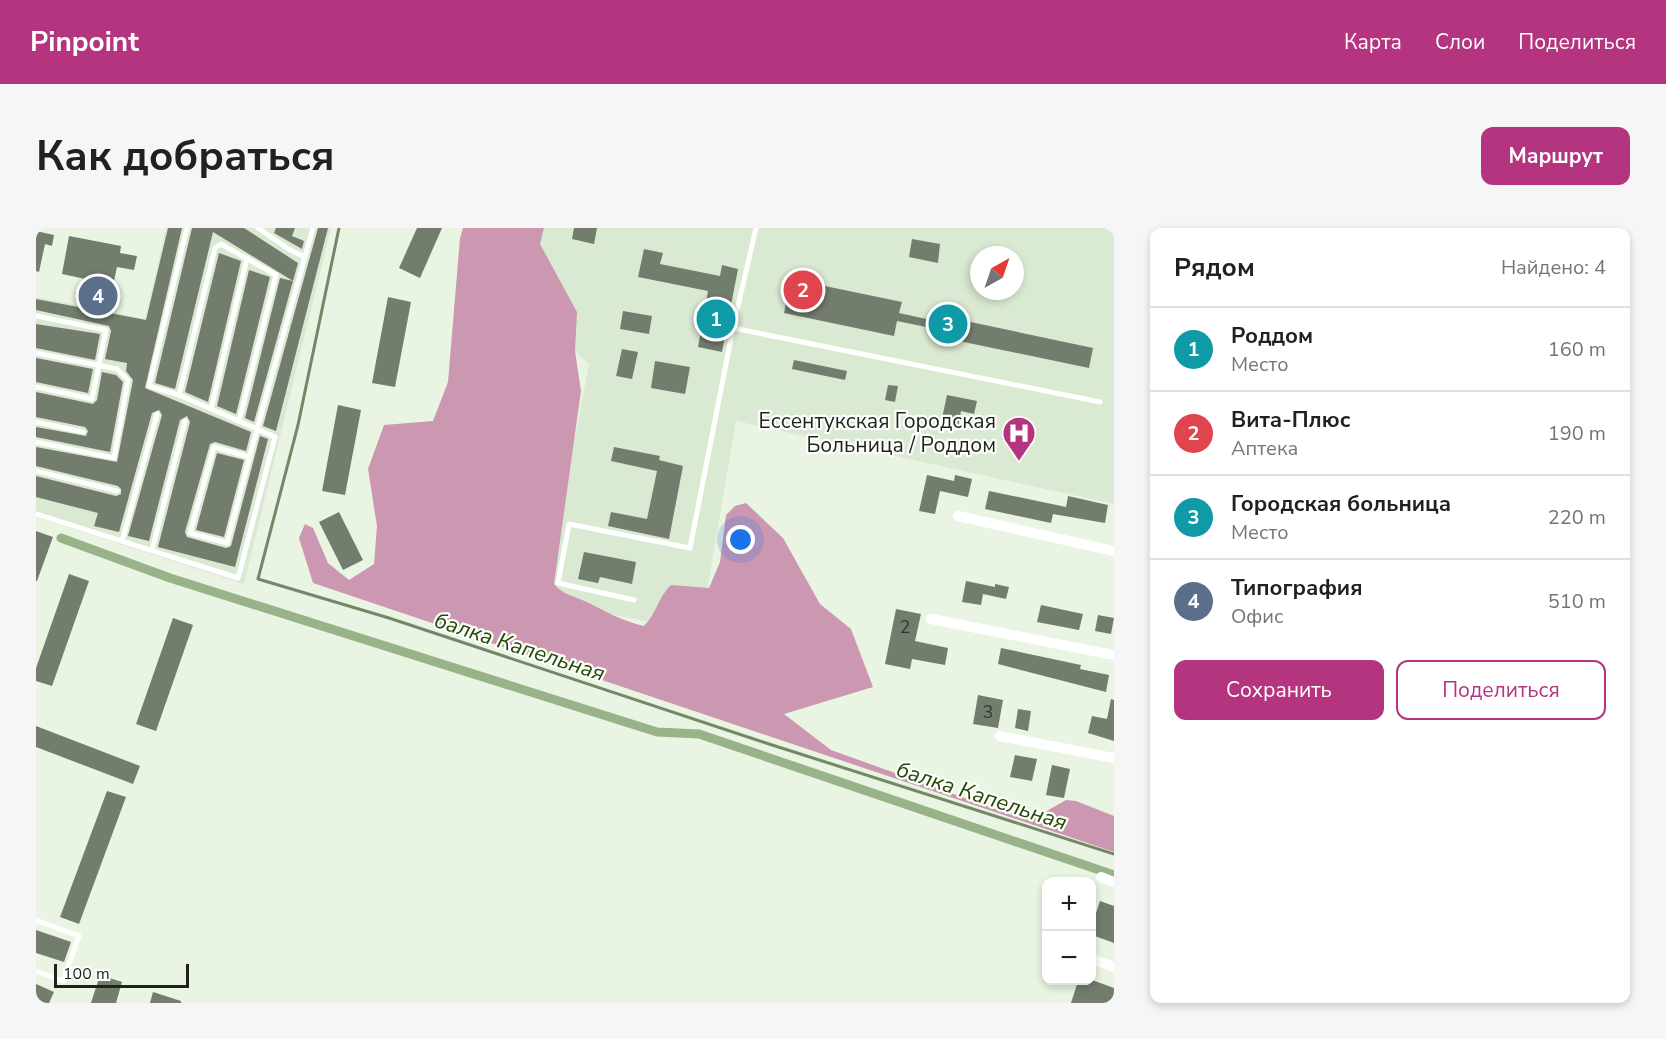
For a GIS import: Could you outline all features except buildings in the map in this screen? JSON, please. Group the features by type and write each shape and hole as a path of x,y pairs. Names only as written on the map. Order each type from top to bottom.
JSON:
{"street":[{"path":"958,516 1114,551"},
{"path":"931,619 1114,655"},
{"path":"1000,736 1114,758"},
{"path":"1101,877 1114,882"},
{"path":"1096,960 1114,967"}],"lane":[{"path":"36,513 238,578 275,437 179,395 149,386 187,228"},
{"path":"258,228 290,250 305,257"},
{"path":"250,457 214,447 189,533 227,543 313,228"},
{"path":"634,600 558,583 569,524 690,548 733,328 756,228"},
{"path":"179,395 215,248 221,244 276,275 238,421"},
{"path":"211,409 247,258"},
{"path":"36,316 106,330 92,399 36,387"},
{"path":"733,328 1100,402"},
{"path":"36,353 117,369 128,380 114,458 36,442"},
{"path":"122,542 157,414"},
{"path":"152,550 185,421"},
{"path":"36,422 83,432"},
{"path":"36,471 117,491"},
{"path":"36,920 80,936 63,981 36,971"}],"shaded area":[{"path":"166,228 331,228 244,584 36,517 36,297 145,319"},
{"path":"463,228 544,228 540,244 577,312 575,351 581,391 554,584 557,588 615,616 644,626 671,585 709,588 720,562 726,515 735,506 746,503 783,538 820,604 851,629 873,687 784,714 831,750 1012,815 1045,812 1066,800 1076,801 1114,816 1114,852 313,583 299,538 305,524 313,528 328,563 349,580 374,564 377,526 368,469 384,425 433,421 448,382 460,238"},
{"name":"Ессентукская Городская Больница / Роддом","path":"534,228 1101,228 1114,231 1114,504 736,421 700,632 544,601 589,364 518,299"}],"waterway":[{"name":"балка Капельная","path":"339,228 298,425 258,579 389,618 769,744 1114,854"},
{"path":"61,538 170,578 657,732 699,734 1114,875"}],"place":[{"name":"Вита-Плюс","path":"803,290"},
{"name":"Типография","path":"98,296"},
{"name":"Роддом","path":"716,319"},
{"name":"Городская больница","path":"948,324"},
{"name":"Ессентукская Городская Больница / Роддом","path":"1019,462"}]}
